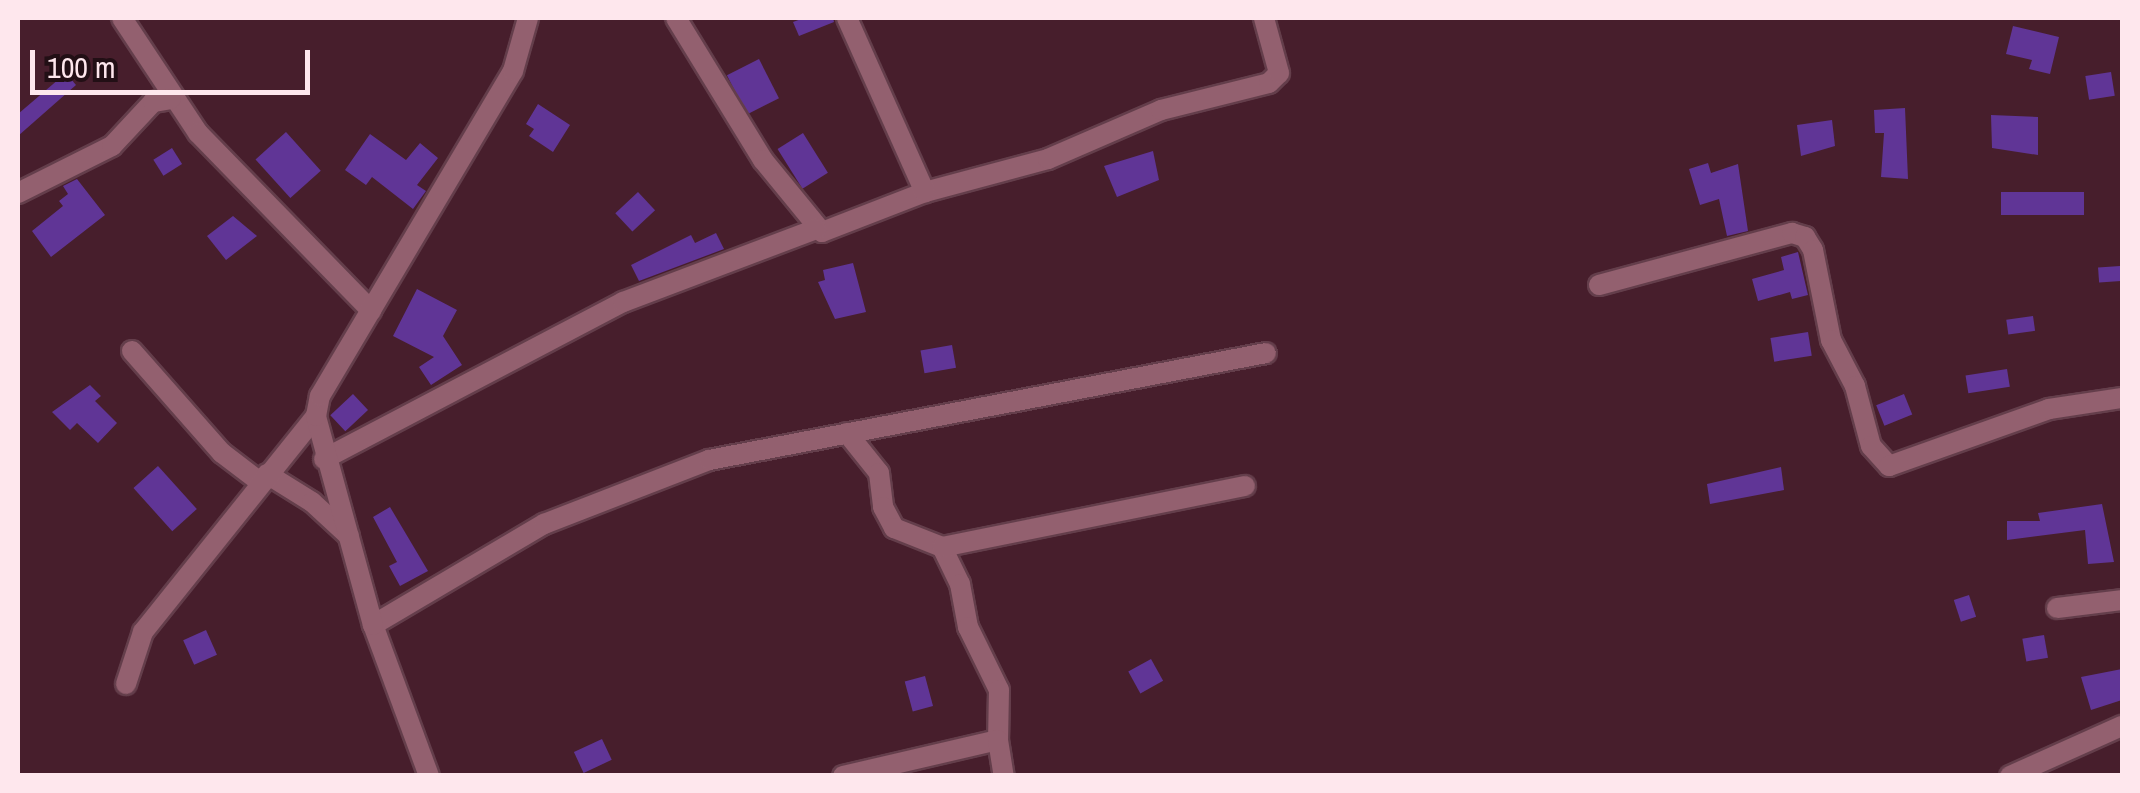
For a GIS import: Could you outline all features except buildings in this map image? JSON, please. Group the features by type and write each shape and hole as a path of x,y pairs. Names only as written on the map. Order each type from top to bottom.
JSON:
{"street":[{"path":"122,18 171,98 371,310"},
{"path":"676,18 763,160 816,230"},
{"path":"847,18 925,192"},
{"path":"324,459 623,302 925,192 1048,159 1161,110 1269,83 1279,73 1264,18"},
{"path":"428,776 373,625 324,459 316,416 320,396 512,71 521,22"},
{"path":"18,193 112,146 153,102 171,98"},
{"path":"1599,286 1792,233 1805,238 1831,340 1855,386 1871,446 1889,466 2048,409 2122,398"},
{"path":"132,351 222,453 312,502 350,538"},
{"path":"373,625 544,524 709,460 1266,353"},
{"path":"126,684 143,632 316,416"},
{"path":"847,434 879,473 883,508 894,528 942,548 1245,486"},
{"path":"942,548 960,584 968,626 999,690 998,740 1004,776"},
{"path":"2057,608 2122,600"},
{"path":"2010,776 2122,726"},
{"path":"844,776 998,740"}]}
